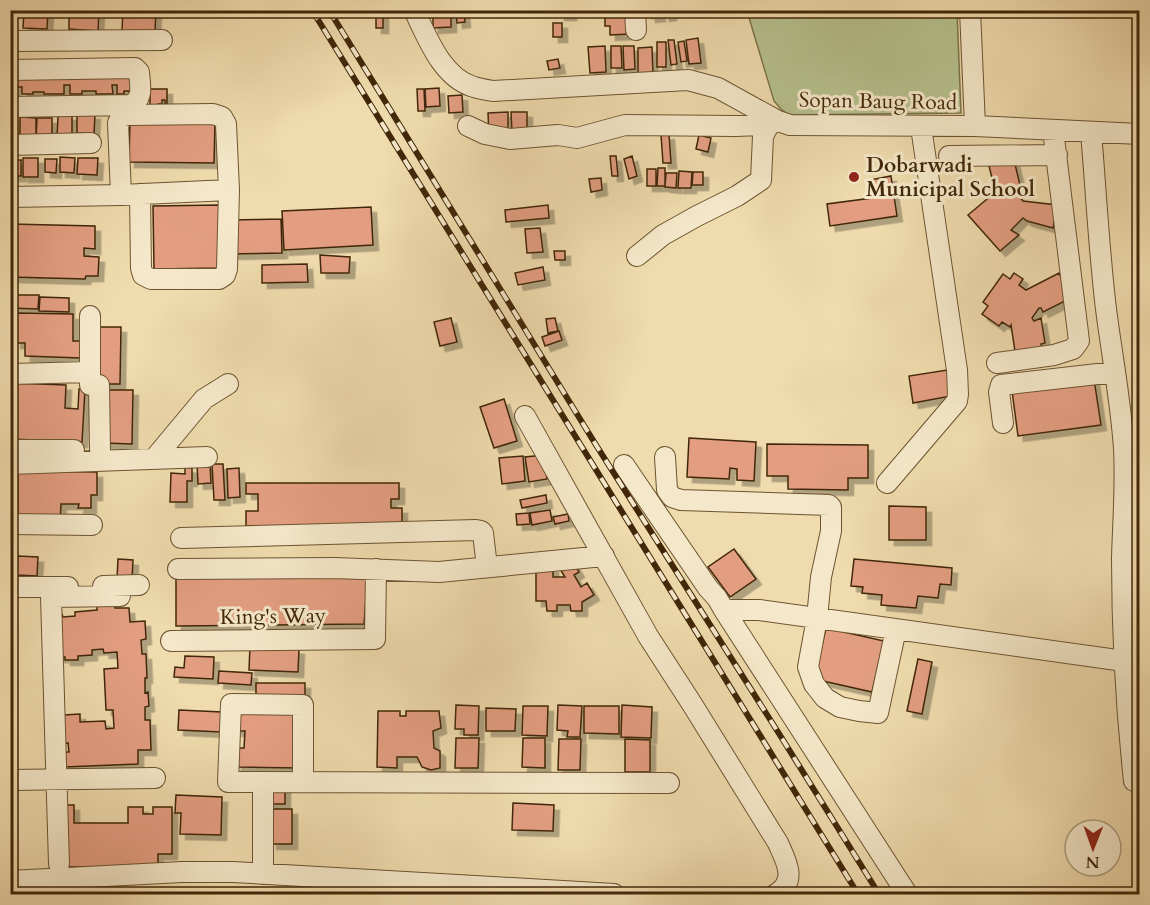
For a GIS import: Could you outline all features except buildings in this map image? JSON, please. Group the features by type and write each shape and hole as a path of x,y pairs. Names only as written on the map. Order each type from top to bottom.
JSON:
{"street":[{"name":"Sopan Baug Road","path":"414,10 437,56 452,74 472,87 493,91 688,80 718,88 774,122 790,125 975,126 1140,134"},
{"path":"635,10 636,30"},
{"path":"970,10 975,126"},
{"path":"10,41 162,40"},
{"path":"10,70 135,68 140,72 140,98 131,105 10,106"},
{"path":"213,114 222,117 226,124 229,190 225,275 219,279 151,279 143,275 118,123 121,117 213,114"},
{"path":"468,126 485,134 510,139 558,135 577,138 625,125 736,126 774,122"},
{"path":"636,256 663,235 737,196 761,180 763,136 774,122"},
{"path":"887,483 957,401 958,394 957,370 921,126"},
{"path":"997,363 1054,355 1073,349 1079,341 1053,130"},
{"path":"1092,132 1106,309 1115,372 1131,430 1132,450 1122,557 1132,662 1134,781"},
{"path":"10,145 92,143"},
{"path":"949,156 1057,155"},
{"path":"10,197 229,190"},
{"path":"90,315 90,385 99,385 100,450"},
{"path":"10,374 90,372"},
{"path":"1003,423 999,392 1001,385 1115,372"},
{"path":"154,459 204,399 228,384"},
{"path":"525,416 648,636 778,843 788,864 789,877 782,891 776,894"},
{"path":"10,450 125,449"},
{"path":"10,464 207,457"},
{"path":"664,457 667,490 672,497 681,500 829,505 832,511 831,531 821,577 817,618 808,667 814,684 825,698 840,707 878,713 896,629"},
{"path":"624,465 717,598 907,894"},
{"path":"10,524 92,525"},
{"path":"181,538 476,530 483,533 486,567"},
{"path":"178,569 335,568 439,572 604,556"},
{"name":"King's Way","path":"171,641 375,639 376,569"},
{"path":"10,587 139,585"},
{"path":"58,864 51,597 120,596"},
{"path":"724,610 759,610 1132,662"},
{"path":"303,782 303,705 231,704 228,782 669,783"},
{"path":"10,780 155,778"},
{"path":"263,782 263,874"},
{"path":"11,894 11,880 182,872 263,874 614,894"}],"green space":[{"path":"747,11 957,11 961,113 789,115 774,101"}],"railway":[{"path":"312,10 858,894"},
{"path":"329,10 596,445 879,894"}],"place":[{"name":"Dobarwadi Municipal School","path":"854,177"}]}
